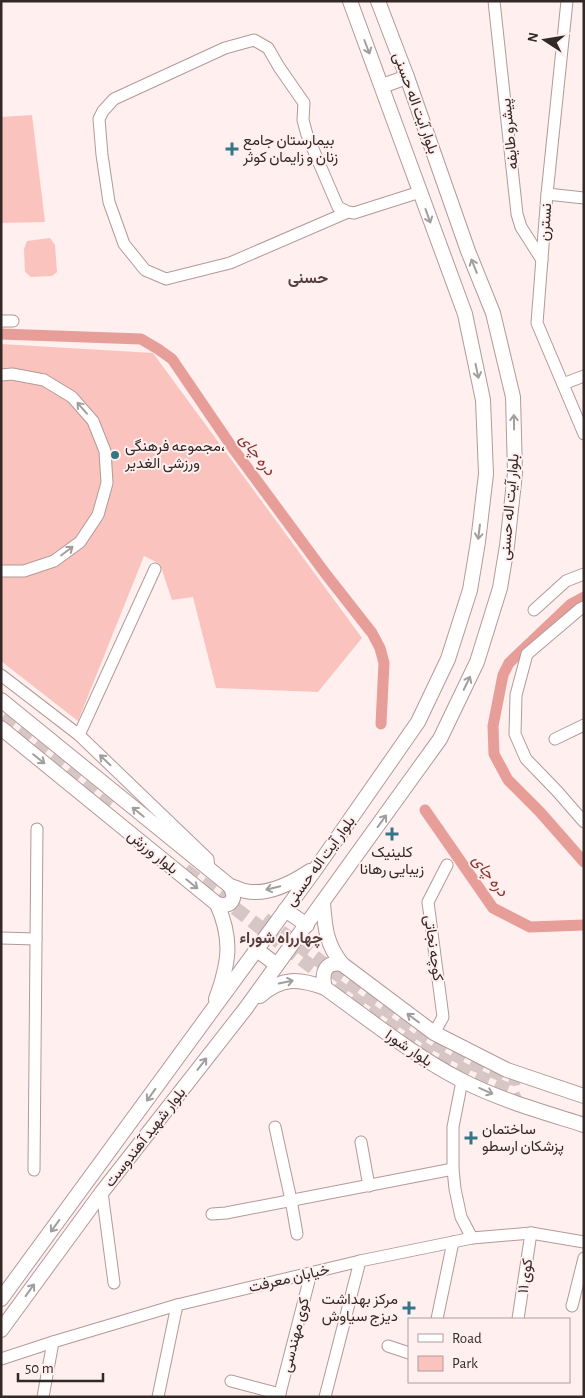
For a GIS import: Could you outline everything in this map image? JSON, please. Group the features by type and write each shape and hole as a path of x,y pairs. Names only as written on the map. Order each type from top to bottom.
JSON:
{"main road":[{"name":"بلوار آیت اله حسنی","path":"271,930 418,722 448,659 470,590 486,474 482,400 465,314 350,1"},
{"name":"بلوار آیت اله حسنی","path":"292,946 440,739 477,662 500,588 507,546 515,472 513,397 493,313 468,251 407,77 378,1"},
{"path":"382,86 407,77"},
{"name":"بلوار ورزش","path":"1,700 230,886 247,891 265,891 297,880 317,867"},
{"name":"بلوار ورزش","path":"1,728 217,904"},
{"path":"217,904 223,906 228,905 232,901 234,896 230,886"},
{"name":"بلوار شورا","path":"323,903 327,938 333,953 342,964 434,1033 507,1070 584,1096"},
{"path":"211,1013 225,970 228,953 224,919 217,904"},
{"path":"285,910 306,925"},
{"name":"بلوار شهید آهندوست","path":"1,1299 271,930"},
{"name":"بلوار شهید آهندوست","path":"1,1330 102,1192 292,946"},
{"path":"257,950 278,965"},
{"path":"325,988 324,975 326,969 331,964 342,964"},
{"name":"بلوار شورا","path":"246,1008 268,989 281,982 295,980 311,982 325,988 421,1058 462,1081 495,1095 584,1125"}],"street":[{"name":"پیشرو طایفه","path":"494,1 517,214 521,227 542,260"},
{"name":"نسترن","path":"567,1 547,194 537,323 584,434"},
{"path":"348,212 230,263 166,279 145,270 124,244 109,202 99,119 103,110 114,99 225,48 254,40 268,48 279,68 304,103 303,120 307,135 338,207 354,213 420,192"},
{"path":"547,194 584,198"},
{"path":"1,321 13,321"},
{"path":"1,375 12,374 44,380 72,396 93,421 105,451 107,483 98,515 80,542 54,561 24,571 1,571"},
{"path":"563,384 584,376"},
{"path":"79,735 155,569"},
{"path":"534,610 566,581 584,574"},
{"path":"582,611 527,654 516,695 515,734 526,759 584,822"},
{"path":"1,675 79,735 208,859 209,870"},
{"path":"555,739 584,725"},
{"path":"34,1170 37,829"},
{"name":"کوچه نجاتی","path":"434,1033 443,1017 428,902 448,865"},
{"path":"1,938 36,938"},
{"path":"462,1081 453,1127 453,1169 461,1217 472,1238"},
{"path":"275,1127 297,1234"},
{"path":"361,1142 369,1186"},
{"path":"212,1214 226,1213 453,1169"},
{"path":"102,1192 114,1283"},
{"name":"خیابان معرفت","path":"1,1359 177,1305 311,1272 472,1238 531,1233 584,1242"},
{"name":"کوی ۱۱","path":"518,1318 531,1233"},
{"path":"436,1318 453,1242"},
{"path":"572,1306 584,1258"},
{"path":"326,1397 360,1261"},
{"name":"کوی مهندسی","path":"280,1395 311,1272"},
{"path":"158,1397 177,1305"},
{"path":"43,1397 53,1342"},
{"path":"388,1346 408,1353"},
{"path":"231,1381 280,1395"}],"green space":[{"path":"32,115 45,222 1,223 1,117"},
{"path":"50,238 55,245 57,272 52,276 31,277 25,272 24,249 27,241"},
{"name":"مجموعه فرهنگی، ورزشی الغدیر","path":"1,344 153,353 362,638 318,692 216,688 193,597 172,600 160,564 144,556 78,721 1,661"}],"waterway":[{"name":"دره چای","path":"1,334 141,339 172,359 232,447 372,633 380,648 384,663 381,724"},
{"path":"584,597 571,604 509,663 503,675 493,726 494,754 508,780 540,812 584,862"},
{"name":"دره چای","path":"425,810 493,908 530,927 584,925"}],"tunnel":[{"path":"1,719 109,807"},
{"path":"185,870 350,996 425,1050 511,1091 517,1103"},
{"path":"264,919 360,991 434,1043 473,1064 514,1079 519,1078"}],"place":[{"name":"بیمارستان جامع زنان و زایمان کوثر","path":"232,149"},
{"name":"مجموعه فرهنگی، ورزشی الغدیر","path":"115,455"},
{"name":"کلینیک زیبایی رهانا","path":"392,834"},
{"name":"ساختمان پزشکان ارسطو","path":"471,1138"},
{"name":"مرکز بهداشت دیزج سیاوش","path":"409,1308"}],"district":[{"name":"حسنی","path":"308,277"},
{"name":"چهارراه شوراء","path":"281,937"}]}
